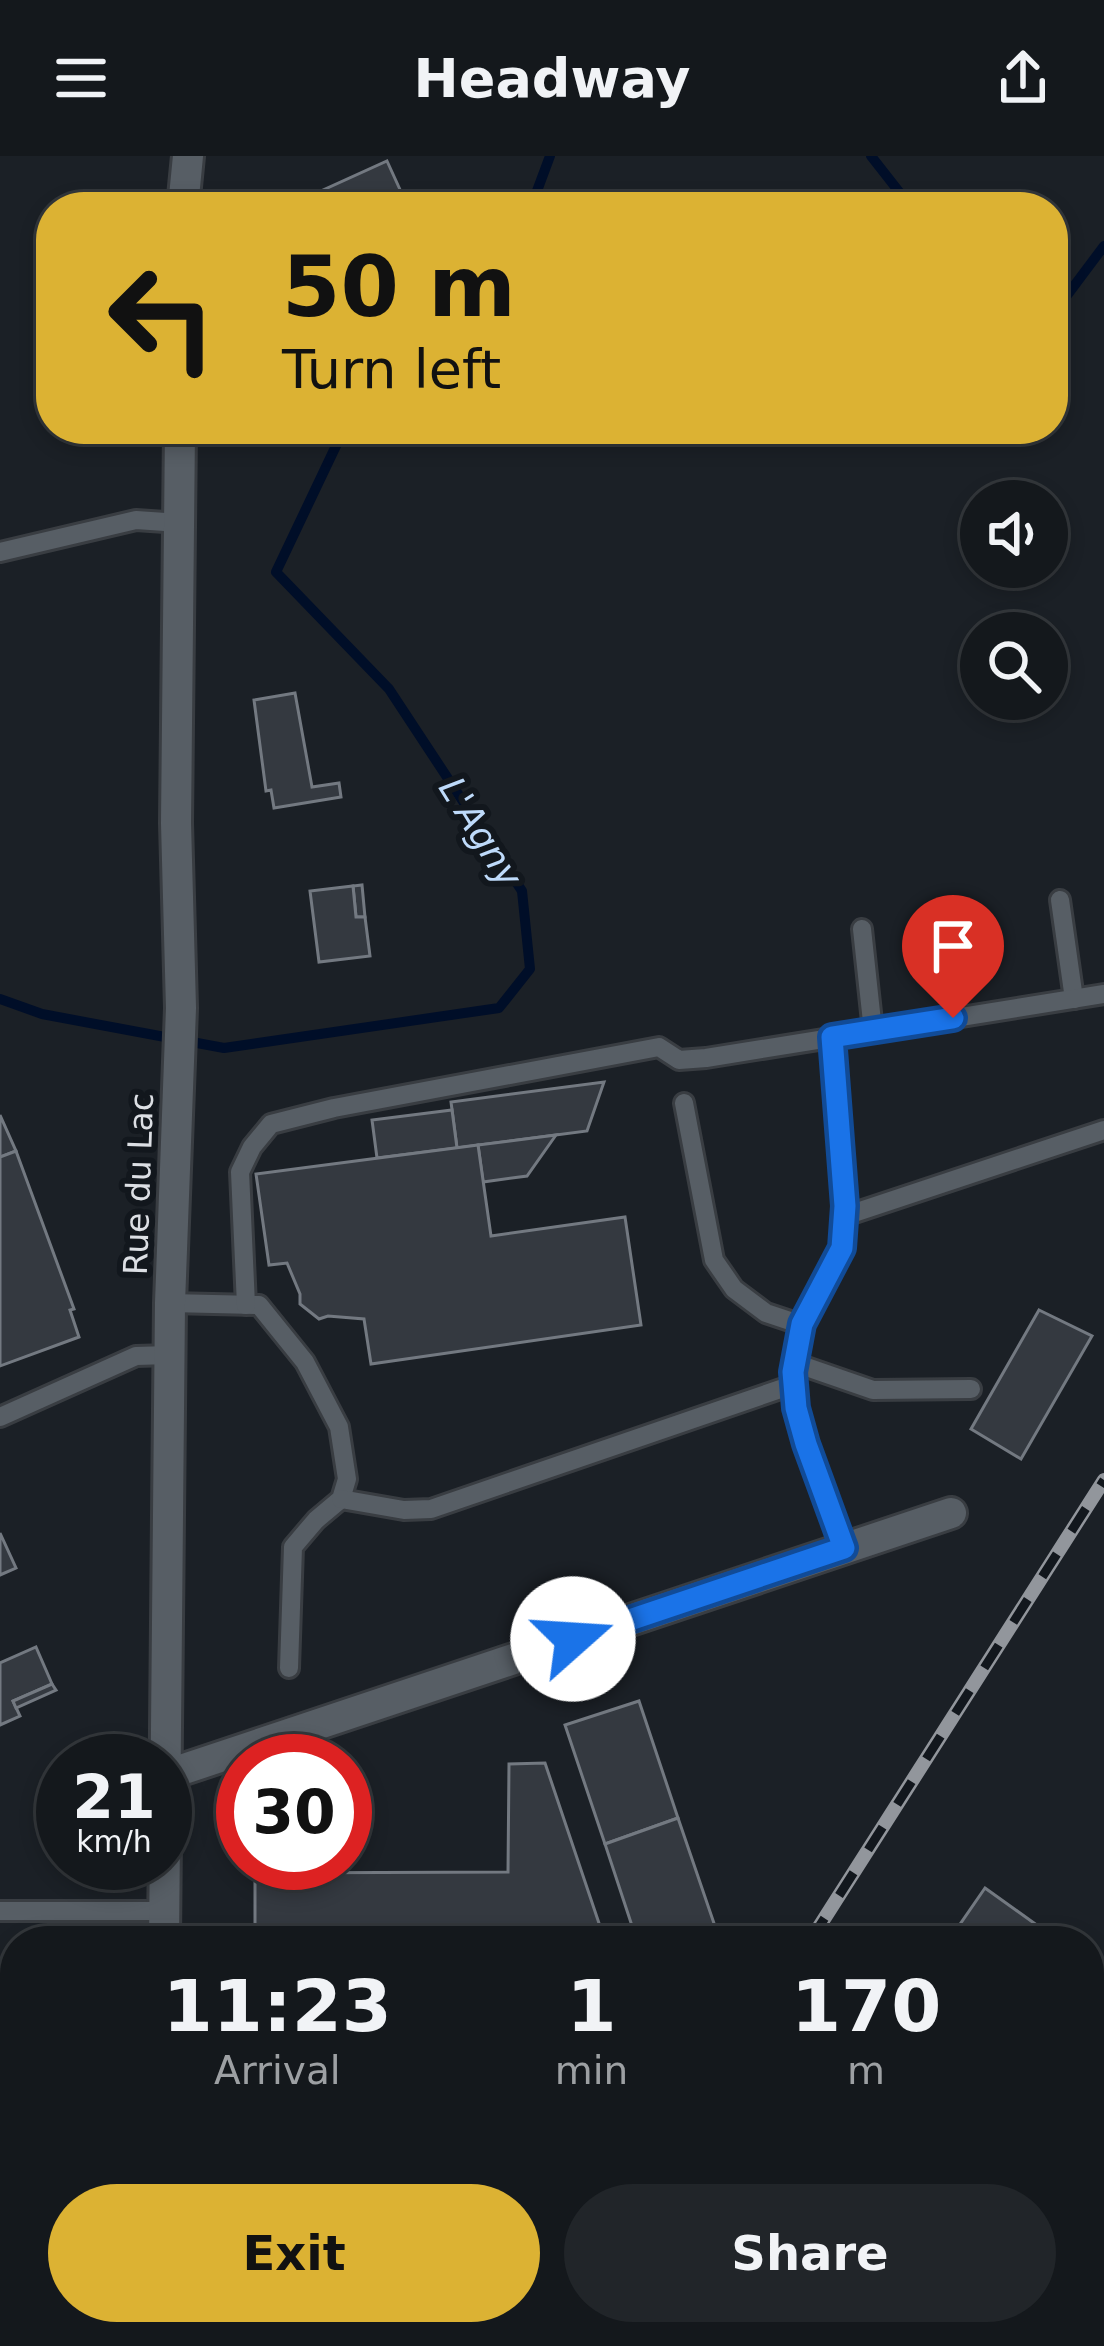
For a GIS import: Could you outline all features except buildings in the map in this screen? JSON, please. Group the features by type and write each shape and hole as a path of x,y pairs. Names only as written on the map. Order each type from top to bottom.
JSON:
{"street":[{"path":"184,192 188,156"},
{"name":"Rue du Lac","path":"166,1734 170,1304 181,1008 176,823 180,444"},
{"path":"192,1766 951,1513"},
{"name":"Rue du Lac","path":"164,1890 164,1926"}],"lane":[{"path":"0,552 136,520 180,523"},
{"path":"1060,900 1073,999"},
{"path":"862,929 874,1030"},
{"path":"246,1305 240,1172 252,1147 272,1124 659,1047 679,1060 1104,994"},
{"path":"832,1037 842,1248 802,1324 795,1384 806,1444 844,1548"},
{"path":"684,1102 714,1260 734,1289 750,1301 802,1324"},
{"path":"844,1216 1104,1130"},
{"path":"170,1304 259,1305 295,1349 339,1427 347,1479 341,1499 293,1547 289,1668"},
{"path":"0,1417 136,1355 170,1355"},
{"path":"795,1363 873,1390 971,1389"},
{"path":"341,1499 404,1510 431,1509 795,1384"},
{"path":"0,1911 164,1926"}],"waterway":[{"name":"L'Agny","path":"537,192 550,156"},
{"name":"L'Agny","path":"871,156 899,192"},
{"name":"L'Agny","path":"1068,294 1104,246"},
{"name":"L'Agny","path":"0,999 42,1014 224,1048 499,1008 530,969 522,891 389,689 276,572 337,444"}],"railway":[{"path":"820,1926 1104,1480"}],"route":[{"path":"573,1639 844,1548 806,1444 793,1372 802,1324 842,1248 845,1206 832,1037 953,1018"}]}
